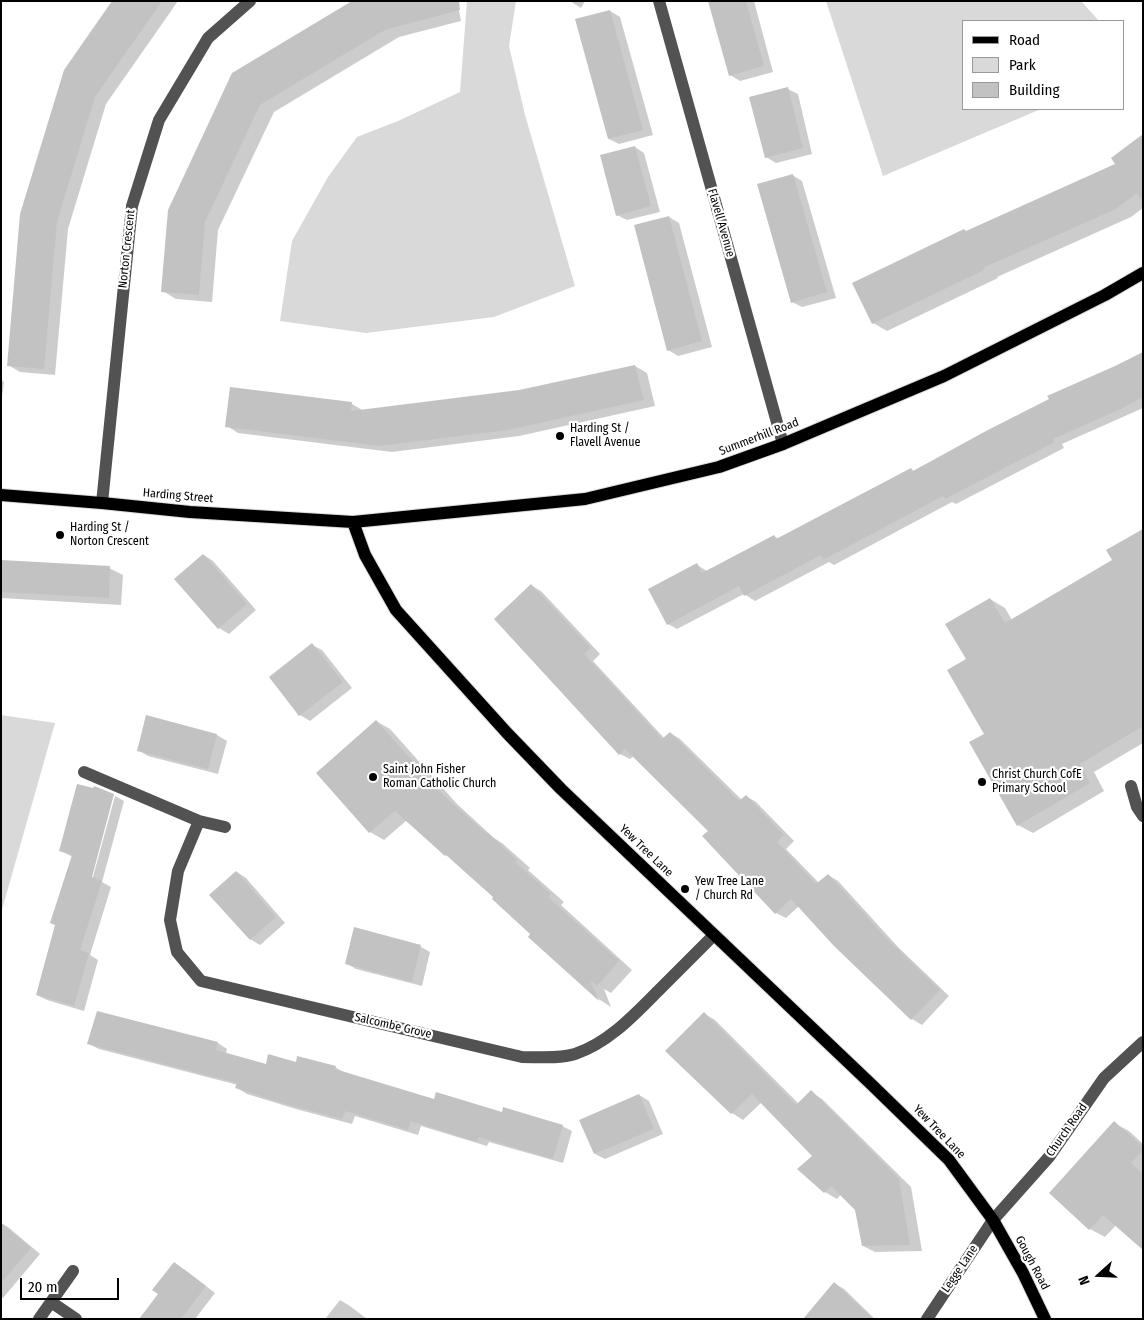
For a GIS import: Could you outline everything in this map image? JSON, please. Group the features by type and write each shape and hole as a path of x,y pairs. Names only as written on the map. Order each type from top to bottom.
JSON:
{"main road":[{"name":"Summerhill Road","path":"353,522 586,499 719,467 783,444 944,376 1105,295 1143,273"},
{"name":"Harding Street","path":"1,495 190,512 353,522"},
{"name":"Yew Tree Lane","path":"353,522 365,556 396,610 507,733 561,789 872,1084 949,1160 993,1220"},
{"name":"Gough Road","path":"993,1220 1016,1260 1045,1319"}],"street":[{"name":"Norton Crescent","path":"102,503 132,206 159,120 208,38 250,1"},
{"name":"Flavell Avenue","path":"659,1 783,444"},
{"path":"84,772 199,822 225,827"},
{"path":"1131,786 1136,807 1143,816"},
{"name":"Salcombe Grove","path":"199,822 178,871 170,920 177,952 201,980 522,1057 554,1057 575,1054 596,1044 614,1032 714,935"},
{"name":"Church Road","path":"993,1220 1049,1157 1104,1078 1143,1042"},
{"name":"Legge Lane","path":"927,1319 993,1220"},
{"path":"39,1319 73,1271"},
{"path":"51,1302 76,1319"}],"green space":[{"path":"467,1 516,1 509,46 525,115 575,286 494,317 366,333 280,321 292,241 328,177 357,137 398,121 460,92"},
{"path":"826,1 1081,1 1098,20 962,20 962,110 1039,110 883,176"},
{"path":"1,715 55,723 1,913"}],"building":[{"path":"112,1 162,1 95,97 57,222 44,369 7,366 20,214 64,70"},
{"path":"352,1 459,1 460,10 385,30 260,105 205,222 199,295 161,292 168,210 232,73"},
{"path":"708,1 746,1 764,66 729,76"},
{"path":"610,10 643,130 608,139 575,19"},
{"path":"788,87 803,148 765,158 749,97"},
{"path":"1143,134 1143,201 1137,193 1116,209 983,268 984,270 872,324 852,283 964,229 966,231 1115,164 1111,158"},
{"path":"635,146 651,206 616,216 600,155"},
{"path":"793,174 827,292 791,303 757,184"},
{"path":"669,216 702,341 667,351 634,225"},
{"path":"1143,352 1143,397 1121,409 1053,439 1055,442 945,499 943,496 823,560 821,555 744,596 739,586 667,625 648,589 697,563 702,573 774,535 776,539 911,468 913,471 1049,399 1047,396"},
{"path":"635,365 644,400 508,430 379,446 225,427 230,387 352,402 351,411 519,390"},
{"path":"1143,529 1143,726 1080,764 1090,783 1017,826 969,742 984,734 947,670 966,659 945,624 990,598 1005,623 1112,560 1106,550"},
{"path":"203,554 247,604 218,629 174,579"},
{"path":"1,560 110,566 109,598 1,592"},
{"path":"531,584 591,648 584,654 662,739 670,732 739,801 746,795 784,835 777,842 816,884 828,874 888,940 940,990 911,1020 834,946 791,899 775,914 702,836 708,831 625,749 619,755 494,619"},
{"path":"312,643 343,682 299,716 269,677"},
{"path":"146,715 217,734 208,769 137,751"},
{"path":"376,720 443,795 517,860 515,862 551,894 548,897 619,961 597,986 590,980 599,1001 528,937 530,934 492,899 493,897 395,811 369,833 316,773"},
{"path":"77,784 93,788 94,786 114,794 92,877 102,881 80,950 89,953 74,1006 36,995 55,925 50,923 72,855 59,851"},
{"path":"236,871 276,917 250,940 209,895"},
{"path":"354,927 421,945 412,982 345,964"},
{"path":"97,1011 218,1042 216,1050 266,1064 268,1054 296,1062 297,1056 336,1066 335,1069 434,1099 436,1092 502,1112 503,1107 563,1125 553,1159 479,1137 477,1142 411,1121 408,1130 345,1111 342,1119 235,1088 237,1083 87,1044"},
{"path":"704,1012 796,1105 811,1090 899,1179 910,1245 862,1246 855,1210 831,1186 824,1193 797,1169 812,1156 752,1094 731,1114 665,1051"},
{"path":"639,1094 654,1129 594,1154 579,1120"},
{"path":"1114,1121 1143,1147 1143,1150 1131,1163 1143,1174 1143,1250 1103,1215 1089,1230 1049,1193"},
{"path":"1,1223 31,1248 1,1283"},
{"path":"174,1262 206,1286 181,1319 139,1319 158,1294 152,1290"},
{"path":"834,1282 873,1319 803,1319"}],"place":[{"name":"Harding St / Flavell Avenue","path":"560,436"},
{"name":"Harding St / Norton Crescent","path":"60,535"},
{"name":"Saint John Fisher Roman Catholic Church","path":"373,777"},
{"name":"Christ Church CofE Primary School","path":"982,782"},
{"name":"Yew Tree Lane / Church Rd","path":"685,889"}]}
